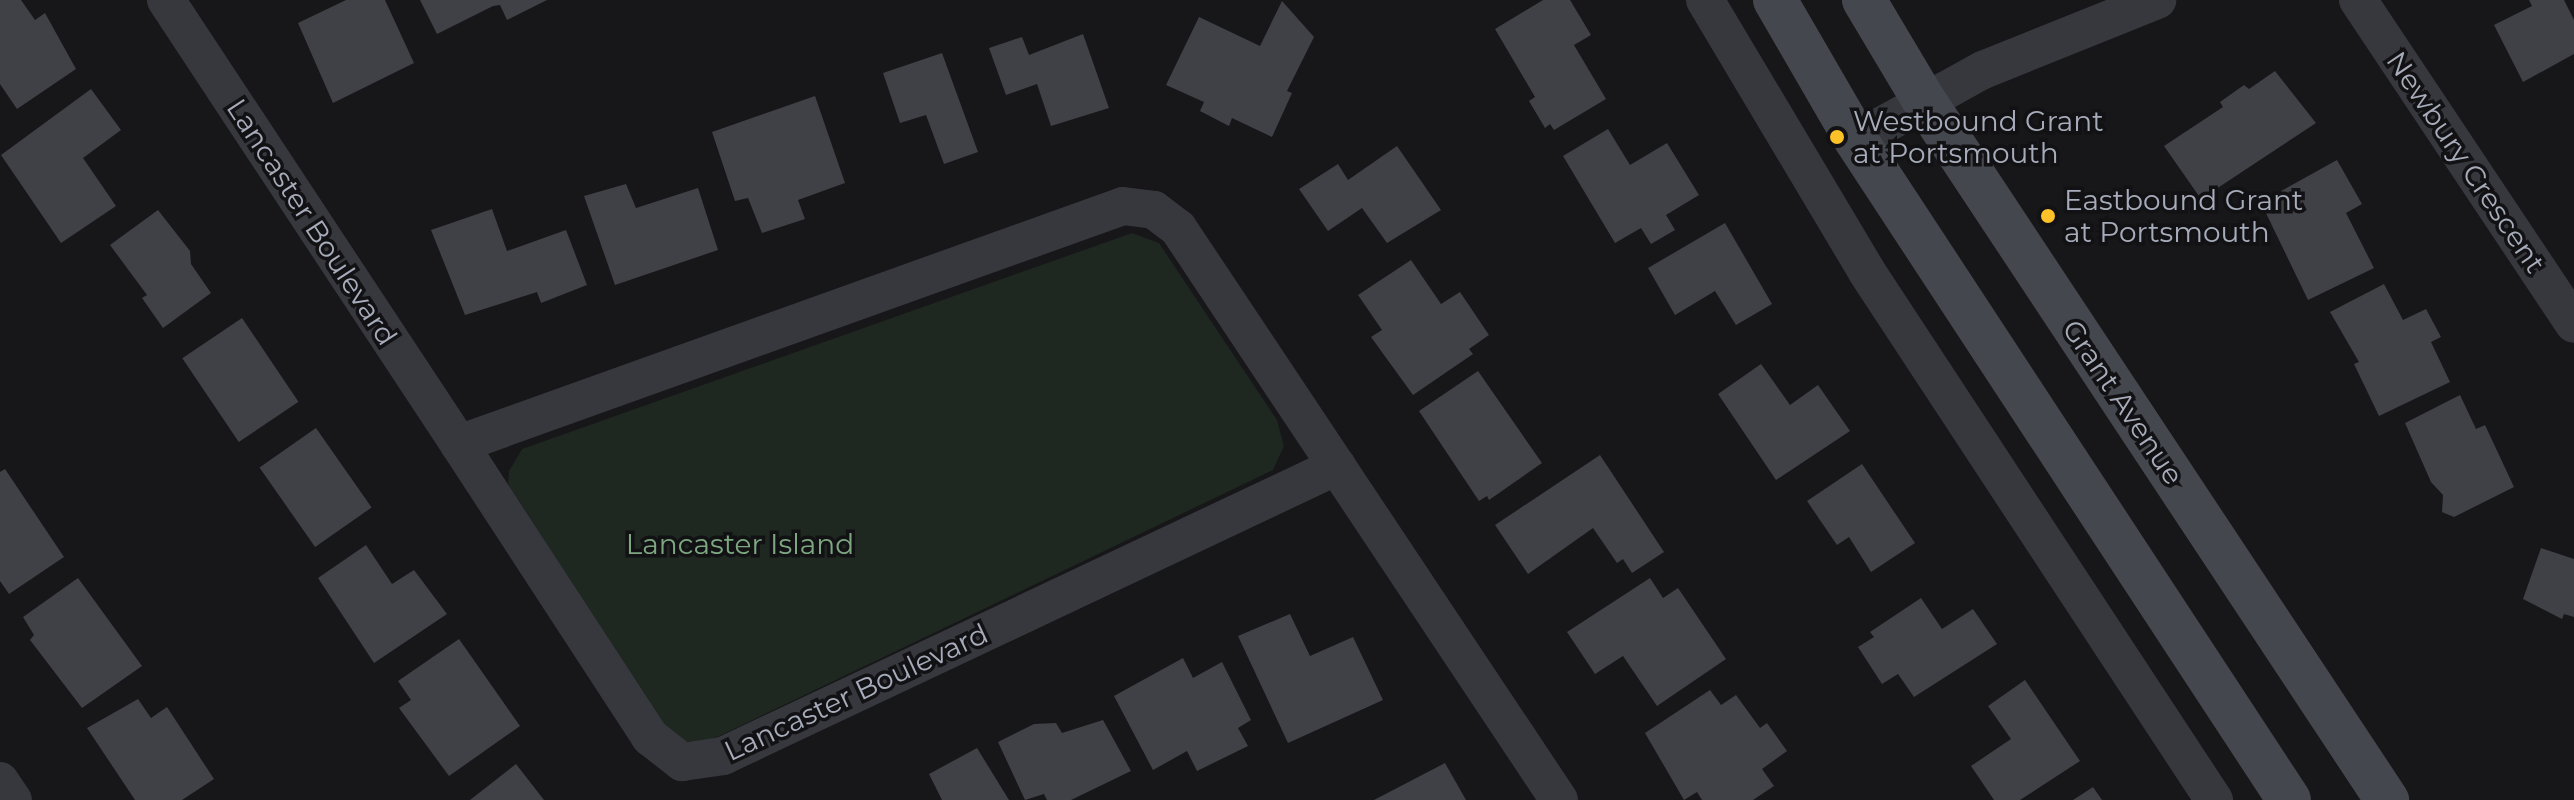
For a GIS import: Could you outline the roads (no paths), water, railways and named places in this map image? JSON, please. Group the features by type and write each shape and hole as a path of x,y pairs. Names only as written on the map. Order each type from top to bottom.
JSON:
{"main road":[{"path":"1775,0 1856,140 2289,800"},
{"name":"Grant Avenue","path":"1864,0 1923,99 2387,800"}],"street":[{"name":"Lancaster Boulevard","path":"166,0 650,737 682,762 723,756 1337,466"},
{"path":"1705,0 1867,272 2214,800"},
{"path":"1856,140 1923,99 2157,0"},
{"name":"Newbury Crescent","path":"2358,0 2574,324"},
{"path":"459,444 1123,206 1154,210 1178,228 1559,800"},
{"path":"0,781 13,800"}],"place":[{"name":"Westbound Grant at Portsmouth","path":"1837,137"},
{"name":"Eastbound Grant at Portsmouth","path":"2048,216"}],"park label":[{"name":"Lancaster Island","path":"740,544"}]}
